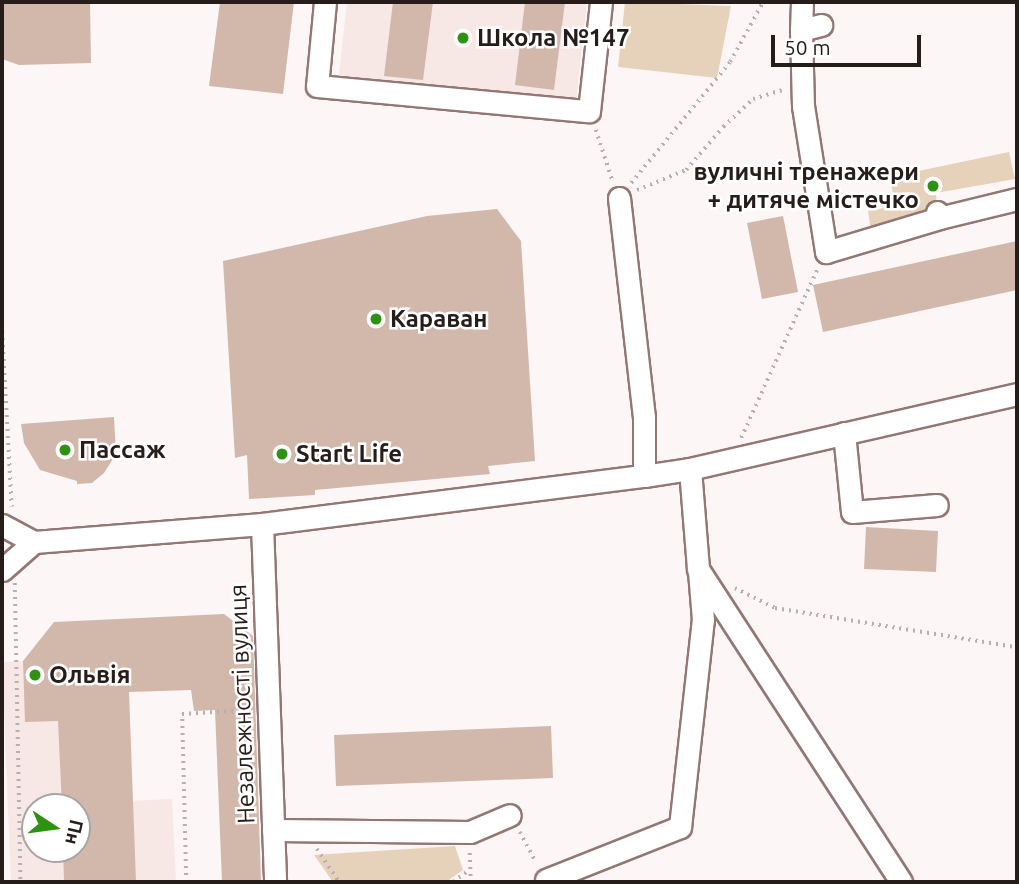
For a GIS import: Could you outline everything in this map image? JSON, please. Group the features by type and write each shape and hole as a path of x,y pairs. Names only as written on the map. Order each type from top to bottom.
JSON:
{"street":[{"path":"325,2 317,86 589,111 601,2"},
{"path":"802,2 811,27 802,84 825,252 938,215 1017,199"},
{"path":"619,198 644,417 644,476"},
{"path":"7,523 34,542 262,524 644,476 690,469 1017,394"},
{"path":"844,433 852,512 937,505"},
{"path":"546,880 680,827 703,620 690,469"},
{"name":"Незалежності вулиця","path":"262,524 275,882"},
{"path":"8,573 34,542"},
{"path":"698,569 901,882"},
{"path":"273,830 470,832 510,815"}],"path":[{"path":"619,198 730,62 763,2"},
{"path":"619,198 686,170 723,127 753,99 802,84"},
{"path":"589,111 619,198"},
{"path":"731,459 825,252"},
{"path":"2,324 7,523"},
{"path":"8,573 21,882"},
{"path":"731,586 775,608 1017,647"},
{"path":"186,882 181,714 269,709"},
{"path":"510,815 546,880"},
{"path":"304,830 339,882"},
{"path":"470,832 471,882"},
{"path":"453,882 470,869"}],"shaded area":[{"name":"Школа №147","path":"347,2 587,2 576,101 339,75"},
{"path":"625,2 731,6 717,78 618,67"},
{"name":"вуличні тренажери + дитяче містечко","path":"1009,152 1015,179 936,193 937,212 871,232 868,211 895,206 890,177"},
{"path":"62,659 68,793 21,793 21,863 91,863 91,803 172,799 176,882 11,882 2,662"},
{"path":"455,846 463,870 446,882 333,882 314,855"}],"building":[{"path":"2,2 90,2 91,63 19,65 2,59"},
{"path":"220,2 294,2 283,94 209,86"},
{"path":"393,2 433,2 423,80 384,76"},
{"path":"525,2 565,2 554,90 515,85"},
{"name":"Караван","path":"497,209 521,241 535,461 488,466 490,474 315,490 315,495 249,499 247,455 235,458 223,261 427,216"},
{"path":"783,216 798,292 762,299 747,223"},
{"path":"1017,241 1017,290 823,332 813,285"},
{"name":"Пассаж","path":"114,417 116,454 104,473 92,483 77,484 77,481 40,470 24,443 21,424"},
{"path":"866,527 938,531 936,572 864,569"},
{"path":"224,614 253,636 261,882 222,882 215,710 194,711 191,690 129,692 136,882 64,882 63,863 91,863 91,793 61,793 58,721 25,722 23,661 54,622"},
{"path":"551,726 553,778 336,786 334,735"}],"place":[{"name":"Школа №147","path":"463,38"},
{"name":"вуличні тренажери + дитяче містечко","path":"933,186"},
{"name":"Караван","path":"376,319"},
{"name":"Пассаж","path":"65,450"},
{"name":"Start Life","path":"282,454"},
{"name":"Ольвія","path":"35,675"}]}
